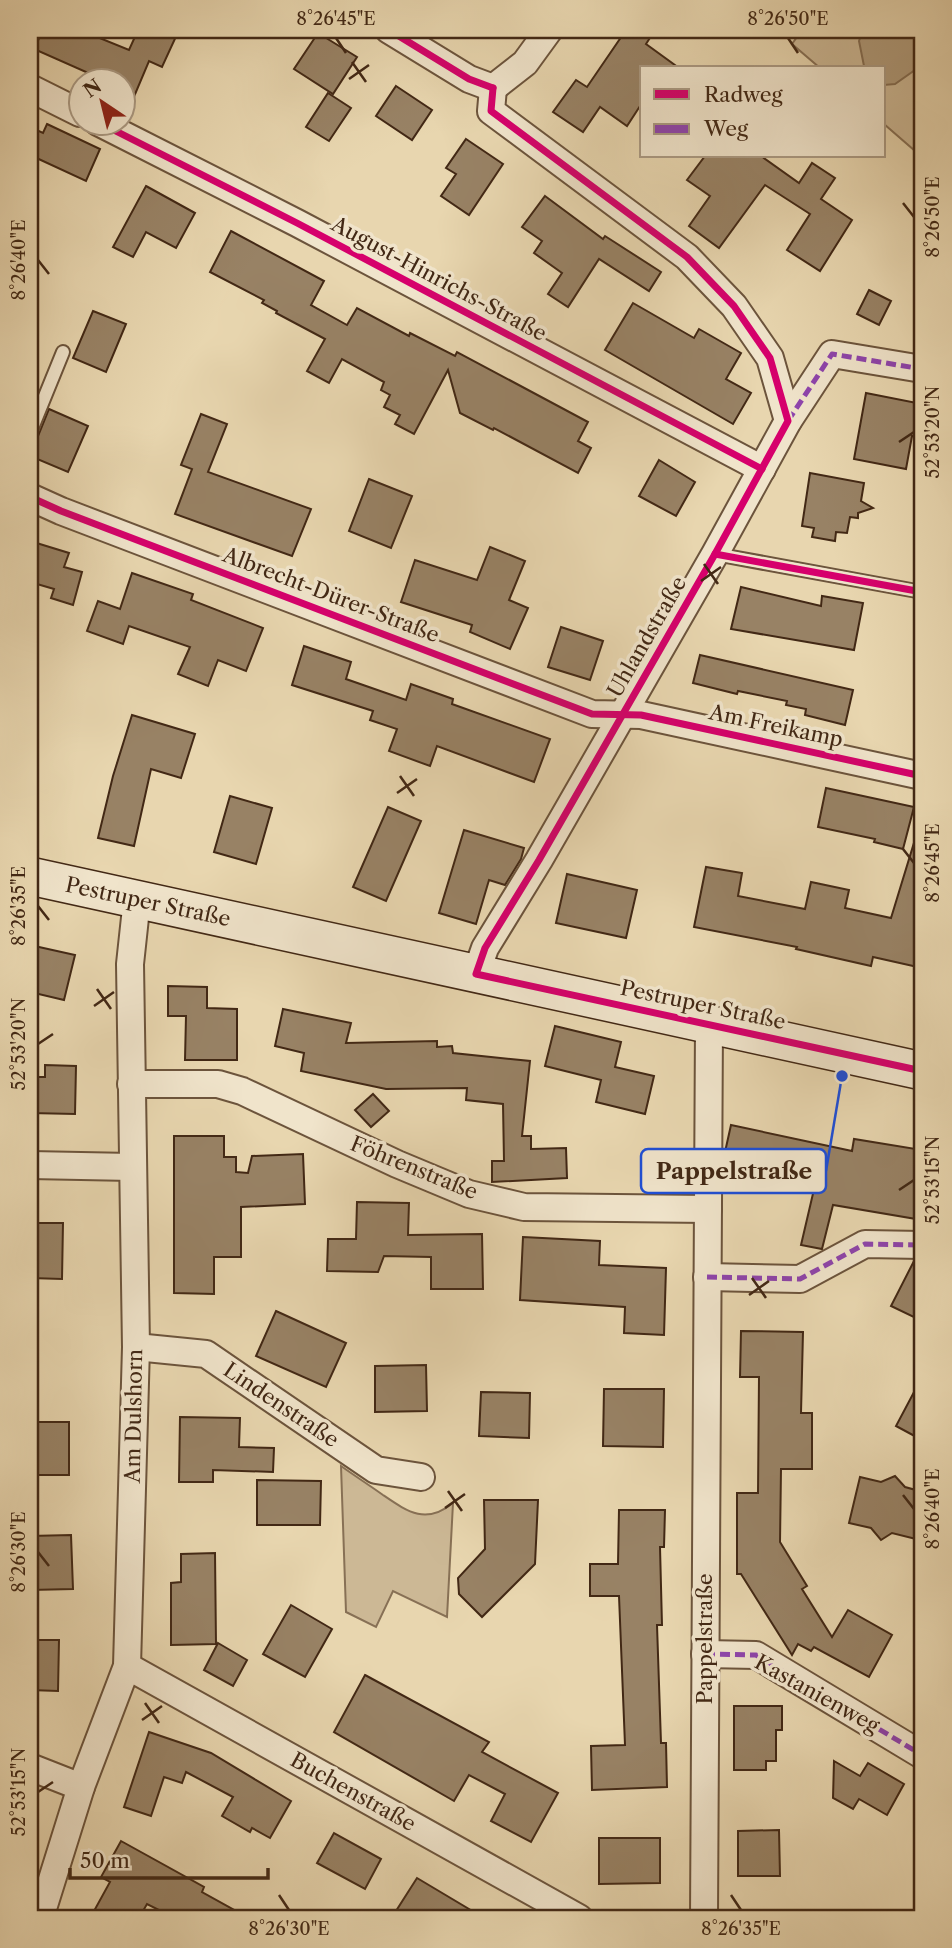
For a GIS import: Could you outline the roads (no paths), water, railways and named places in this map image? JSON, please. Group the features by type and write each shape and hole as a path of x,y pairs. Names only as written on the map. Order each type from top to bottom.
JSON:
{"street":[{"path":"389,30 469,79 493,89"},
{"path":"549,30 525,63 493,89 491,111 687,257 734,306 770,358 788,421"},
{"path":"30,88 66,106"},
{"name":"August-Hinrichs-Straße","path":"126,136 762,469"},
{"name":"Uhlandstraße","path":"475,974 485,948 539,860 715,554 788,421 832,354 922,369"},
{"name":"Albrecht-Dürer-Straße","path":"30,497 592,714 622,715"},
{"name":"Am Freikamp","path":"622,715 641,715 922,776"},
{"name":"Pestruper Straße","path":"30,876 922,1071"},
{"name":"Am Dulshorn","path":"40,1918 81,1787 127,1665 136,1347 130,964 137,899"},
{"name":"Pappelstraße","path":"704,1918 709,1024"},
{"name":"Föhrenstraße","path":"131,1084 218,1084 230,1087 469,1194 524,1207 708,1209"},
{"path":"30,1165 132,1167"},
{"path":"708,1277 800,1279 864,1244 922,1245"},
{"name":"Lindenstraße","path":"136,1347 206,1354 376,1470 421,1477"},
{"name":"Kastanienweg","path":"705,1654 756,1655 922,1755"},
{"name":"Buchenstraße","path":"127,1665 579,1918"},
{"path":"30,1767 81,1787"}],"lane":[{"path":"30,433 63,352"},
{"path":"715,554 922,592"}],"place":[{"name":"Pappelstraße","path":"842,1076"}]}
